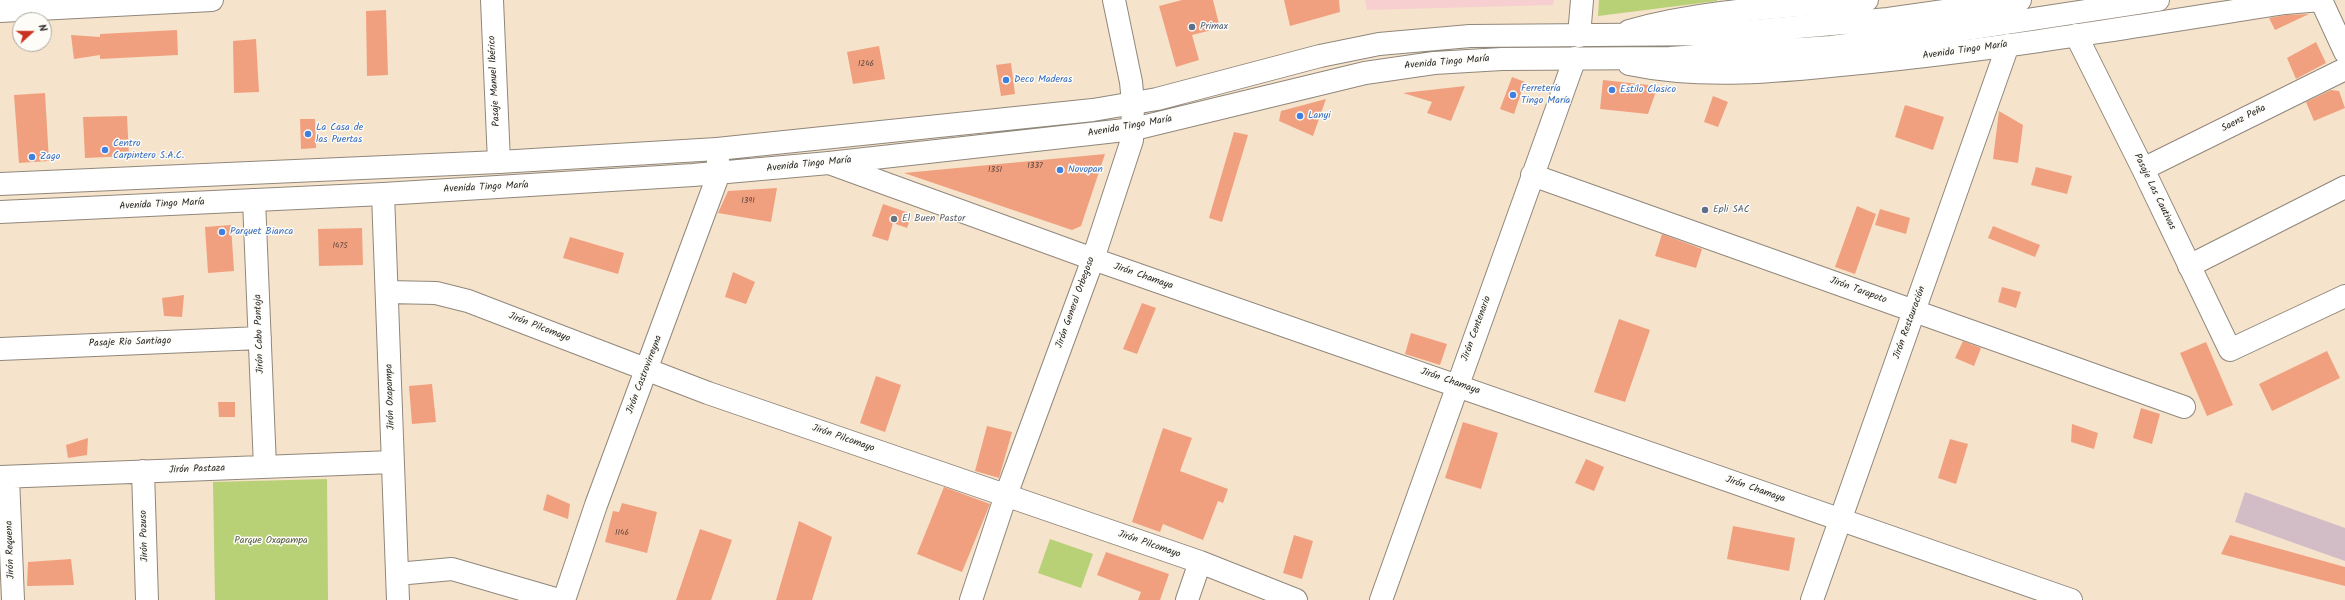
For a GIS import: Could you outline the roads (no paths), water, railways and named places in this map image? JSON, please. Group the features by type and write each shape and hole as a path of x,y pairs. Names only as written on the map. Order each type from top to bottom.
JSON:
{"street":[{"path":"0,11 89,3 212,0"},
{"name":"Pasaje Manuel Ibérico","path":"492,0 499,162"},
{"name":"Jirón General Orbegoso","path":"971,600 1006,495 1093,259 1132,140 1134,129 1133,103 1128,64 1114,0"},
{"path":"1579,36 1582,0"},
{"name":"Avenida Tingo María","path":"0,212 383,194 719,173 829,163 1134,129 1255,100 1295,88 1365,73 1434,63 1502,59 1575,58 1690,18 1867,0"},
{"name":"Avenida Tingo María","path":"1608,47 1720,34 1888,19 2020,0"},
{"name":"Avenida Tingo María","path":"0,184 499,162 717,149 1093,110 1157,99 1287,64 1379,44 1426,39 1579,36 1608,47 1670,58 1831,47 1957,31 2158,0"},
{"path":"2321,0 2345,52"},
{"name":"Avenida Tingo María","path":"1608,47 1630,65 1685,72 1736,73 1875,62 2008,45 2284,3 2321,0"},
{"name":"Pasaje Las Cautivas","path":"2076,35 2143,169 2230,350 2345,296"},
{"name":"Jirón Restauración","path":"1812,600 2008,45"},
{"name":"Jirón Centenario","path":"1381,600 1575,58"},
{"path":"1287,64 1295,88"},
{"name":"Saenz Peña","path":"2143,169 2345,69"},
{"name":"Jirón Castrovirreyna","path":"564,600 599,498 648,369 719,173 717,149"},
{"name":"Jirón Chamaya","path":"829,163 1093,259 2071,600"},
{"name":"Jirón Tarapoto","path":"1532,175 2184,407"},
{"path":"2189,266 2345,187"},
{"name":"Jirón Oxapampa","path":"383,194 388,292 398,600"},
{"name":"Jirón Cabo Pantoja","path":"254,200 265,467"},
{"name":"Jirón Pilcomayo","path":"388,292 436,293 468,301 715,395 1200,562 1296,600"},
{"name":"Pasaje Rio Santiago","path":"0,349 260,338"},
{"name":"Jirón Pastaza","path":"4,477 393,462"},
{"name":"Jirón Pozuso","path":"143,472 148,600"},
{"name":"Jirón Requena","path":"4,477 13,600"},
{"path":"1187,600 1200,562"},
{"path":"397,574 452,569 559,600"}],"place":[{"name":"Primax","path":"1192,27"},
{"name":"Deco Maderas","path":"1006,80"},
{"name":"Estilo Clasico","path":"1612,90"},
{"name":"Ferretería Tingo María","path":"1513,95"},
{"name":"Lanyi","path":"1300,116"},
{"name":"La Casa de las Puertas","path":"308,134"},
{"name":"Centro Carpintero S.A.C.","path":"105,150"},
{"name":"Zago","path":"32,157"},
{"name":"Novopan","path":"1060,170"},
{"name":"Epli SAC","path":"1705,210"},
{"name":"El Buen Pastor","path":"894,219"},
{"name":"Parquet Bianca","path":"222,232"}],"park label":[{"name":"Parque Oxapampa","path":"271,541"}]}
